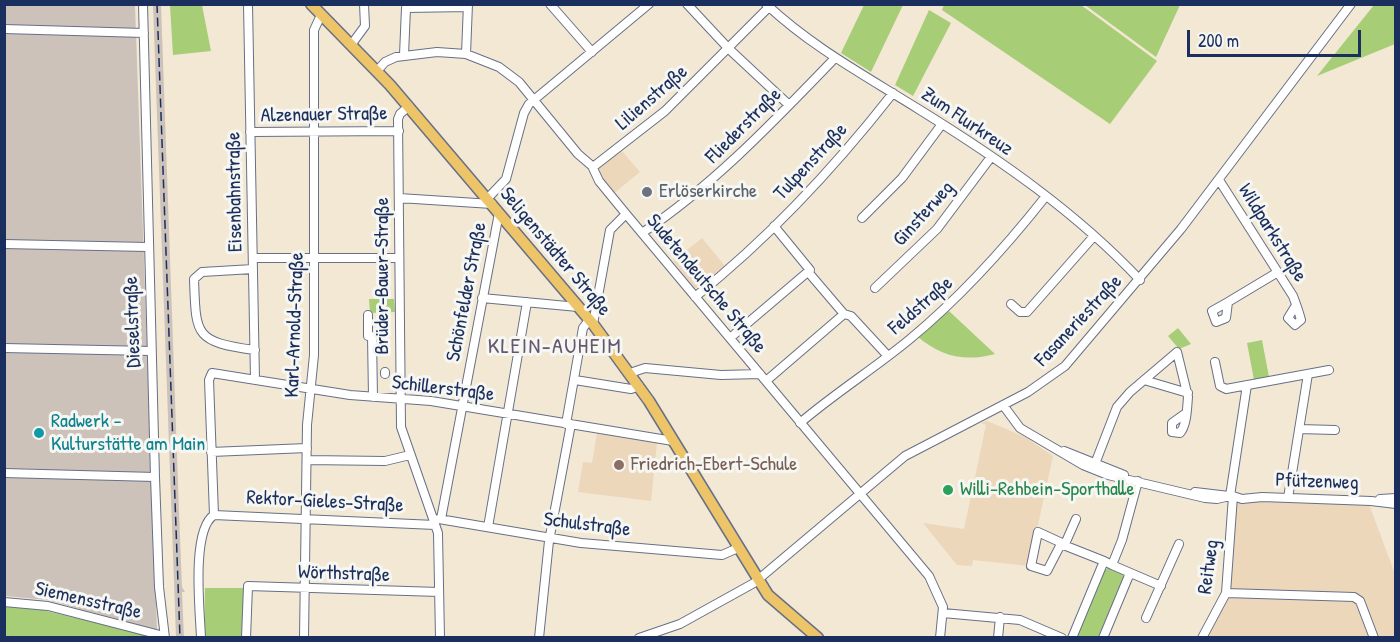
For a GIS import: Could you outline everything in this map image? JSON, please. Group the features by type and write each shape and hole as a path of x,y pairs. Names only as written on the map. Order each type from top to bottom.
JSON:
{"main road":[{"name":"Seligenstädter Straße","path":"311,4 409,106 591,322 639,386 757,579 775,603 811,635"}],"street":[{"name":"Dieselstraße","path":"143,4 147,247 155,477 165,637"},
{"name":"Eisenbahnstraße","path":"249,4 255,380"},
{"path":"351,45 364,29 364,4"},
{"path":"550,4 592,52"},
{"path":"558,12 565,4"},
{"path":"399,198 492,205 505,182 526,109 537,103 649,4"},
{"path":"687,4 729,49 789,105"},
{"name":"Fasaneriestraße","path":"639,638 680,624 757,579 913,451 1035,388 1065,366 1140,280 1219,180 1351,4"},
{"path":"404,55 406,8 468,6 466,54"},
{"name":"Lilienstraße","path":"593,167 665,111 729,49 767,6"},
{"name":"Zum Flurkreuz","path":"767,6 798,34 942,124 1046,196 1094,236 1140,280"},
{"name":"Karl-Arnold-Straße","path":"304,638 307,448 314,355 314,27 321,15"},
{"path":"4,29 144,33"},
{"name":"Sudetendeutsche Straße","path":"377,72 388,60 404,55 441,52 466,54 504,70 537,103 580,156 593,167 599,181 626,214 929,576 939,595 943,613 940,638"},
{"name":"Fliederstraße","path":"642,233 676,209 725,168 835,58"},
{"name":"Tulpenstraße","path":"695,297 774,226 844,152 893,93"},
{"name":"Brüder-Bauer-Straße","path":"409,106 400,114 399,131 399,258 396,319 401,429 436,521"},
{"path":"862,218 902,178 942,124"},
{"name":"Alzenauer Straße","path":"250,132 399,131"},
{"name":"Ginsterweg","path":"875,288 946,219 991,157"},
{"name":"Wildparkstraße","path":"1219,180 1296,305"},
{"name":"Feldstraße","path":"800,423 907,341 966,289 1004,249 1046,196"},
{"name":"Schönfelder Straße","path":"436,521 463,406 482,298 492,205"},
{"path":"539,638 550,538 583,328 591,322 610,230 626,214"},
{"path":"774,226 810,268 809,273 844,314 851,316 887,355"},
{"path":"1011,304 1020,312 1027,312 1094,236"},
{"path":"4,244 147,247"},
{"path":"253,258 399,258"},
{"path":"253,269 201,272 194,279 195,321 200,331 210,339 255,350"},
{"path":"730,338 809,273"},
{"path":"1228,302 1278,273"},
{"path":"482,298 578,307"},
{"path":"491,528 526,302"},
{"path":"630,373 645,368 763,378 844,314"},
{"path":"368,315 368,336 374,336 380,370 373,398"},
{"path":"4,348 151,351"},
{"path":"1094,466 1115,411 1144,380 1177,352 1188,393 1186,413"},
{"path":"1215,362 1220,386 1226,389 1329,370"},
{"name":"Schillerstraße","path":"212,452 209,375 214,373 373,398 400,398 463,406 673,441"},
{"path":"1288,498 1308,374"},
{"path":"575,380 631,389 639,386"},
{"path":"1144,380 1188,393"},
{"name":"Reitweg","path":"1202,638 1226,593 1231,496 1246,385"},
{"name":"Pfützenweg","path":"1003,405 1017,425 1060,451 1135,480 1217,499 1231,496 1242,499 1262,497 1395,504"},
{"path":"1299,429 1335,430"},
{"path":"201,638 200,542 205,525 214,515 212,452 307,448"},
{"path":"307,460 385,461 410,455"},
{"path":"4,473 155,477"},
{"path":"1072,638 1108,563 1122,540 1135,480"},
{"name":"Pfützenweg","path":"1371,501 1395,498"},
{"name":"Rektor-Gieles-Straße","path":"214,515 436,521"},
{"path":"1076,519 1064,544 1058,546 1047,571 1031,566 1038,532 1064,544 1130,573 1161,586"},
{"path":"436,521 440,638"},
{"name":"Schulstraße","path":"436,521 593,545 722,555 738,548"},
{"path":"1146,618 1179,544"},
{"path":"1103,638 1130,573"},
{"name":"Wörthstraße","path":"246,638 248,586 440,592"},
{"path":"1226,593 1354,597 1360,601 1374,638"},
{"name":"Siemensstraße","path":"4,602 48,606 165,637"},
{"path":"943,613 1024,621 1062,638"},
{"path":"999,638 1000,617"}],"shaded area":[{"path":"4,5 135,5 157,630 47,600 5,596"},
{"path":"153,5 161,5 182,587 185,592 182,592 184,638 176,637"},
{"path":"622,151 640,172 613,194 600,177 599,168"},
{"path":"702,238 725,266 695,289 673,261"},
{"path":"987,421 1025,437 1053,456 1029,566 973,560 972,566 957,565 923,523 964,529 986,425 981,423"},
{"name":"Friedrich-Ebert-Schule","path":"597,433 657,443 651,501 578,492 583,462 592,463"},
{"path":"1228,500 1369,504 1395,574 1395,637 1198,638 1223,590"}],"green space":[{"path":"170,5 202,5 211,51 173,55"},
{"path":"864,5 903,5 871,72 841,53"},
{"path":"944,5 1081,5 1157,61 1110,124 942,10"},
{"path":"1085,5 1180,5 1156,57"},
{"path":"1374,5 1395,5 1395,44 1317,76"},
{"path":"929,10 951,23 913,96 895,85"},
{"path":"369,299 394,299 395,312 370,313"},
{"path":"949,311 995,354 974,358 954,356 935,349 917,336"},
{"path":"1178,328 1191,344 1179,349 1168,336"},
{"path":"1262,340 1269,377 1254,380 1247,343"},
{"path":"1110,567 1123,573 1124,579 1098,637 1077,637 1105,570"},
{"path":"205,588 245,588 243,637 204,638"},
{"path":"4,605 38,609 154,637 5,637"}],"railway":[{"path":"157,4 180,638"}],"place":[{"name":"Erlöserkirche","path":"647,192"},
{"name":"Radwerk - Kulturstätte am Main","path":"39,433"},
{"name":"Friedrich-Ebert-Schule","path":"619,465"},
{"name":"Willi-Rehbein-Sporthalle","path":"948,490"}],"district":[{"name":"KLEIN-AUHEIM","path":"555,347"}]}
